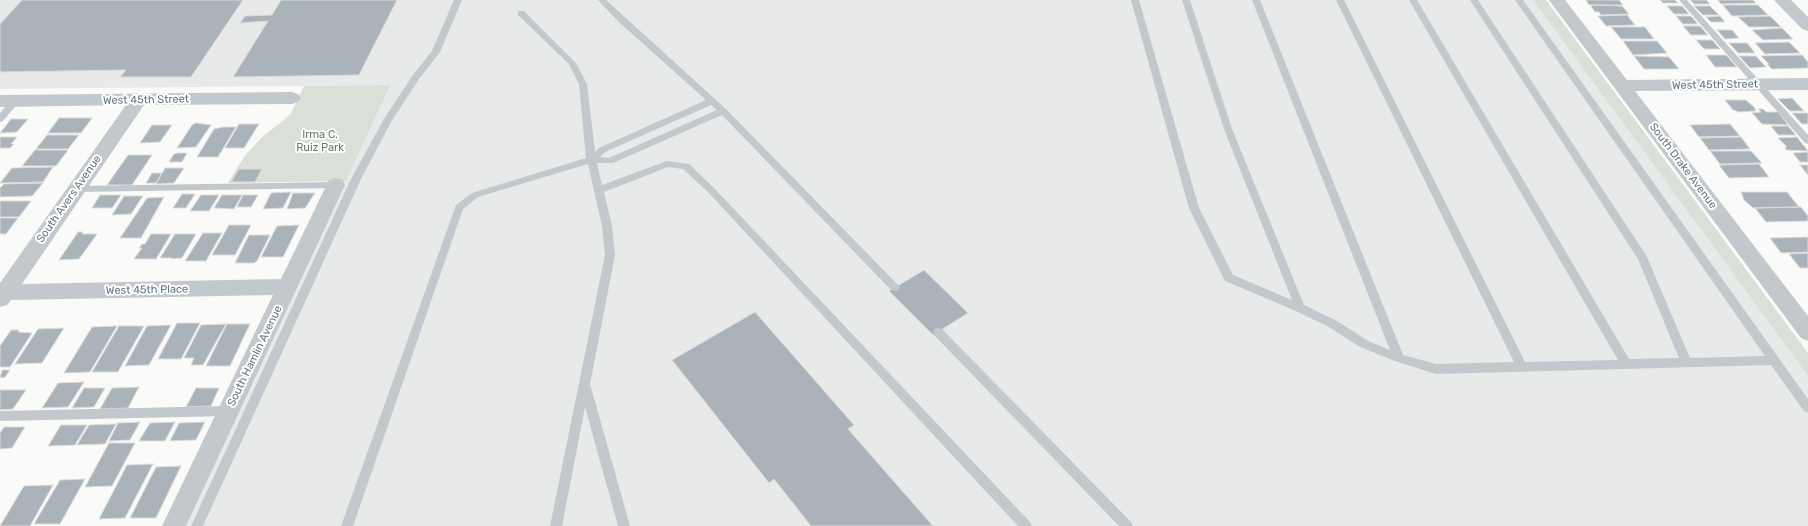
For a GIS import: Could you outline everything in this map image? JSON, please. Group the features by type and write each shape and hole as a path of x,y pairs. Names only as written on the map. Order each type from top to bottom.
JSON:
{"street":[{"name":"South Drake Avenue","path":"1557,0 1808,332"},
{"path":"1782,0 1808,26"},
{"name":"West 45th Street","path":"1622,86 1808,84"},
{"name":"West 45th Street","path":"8,101 292,98"},
{"name":"South Avers Avenue","path":"3,296 139,100"},
{"name":"South Hamlin Avenue","path":"174,526 336,185"},
{"name":"West 45th Place","path":"3,296 288,288"}],"lane":[{"path":"197,526 356,179 387,121 416,77 436,52 458,0"},
{"path":"602,0 712,101 724,110 895,287"},
{"path":"1135,0 1194,208 1229,278 1300,308 1333,324 1364,344 1399,358 1436,369 1774,360"},
{"path":"1186,0 1228,129 1300,308"},
{"path":"1256,0 1399,358"},
{"path":"1340,0 1522,367"},
{"path":"1413,0 1626,364"},
{"path":"1474,0 1642,258 1687,363"},
{"path":"1519,0 1808,408"},
{"path":"1683,0 1808,141"},
{"path":"520,13 572,62 584,84 590,160 599,190 607,226 610,255 556,526"},
{"path":"0,120 8,101"},
{"path":"590,160 602,150 712,101"},
{"path":"347,526 459,207 475,195 590,160 610,161 724,110"},
{"path":"599,190 667,164 686,166 722,201 1026,526"},
{"path":"76,189 336,185"},
{"path":"938,332 1127,526"},
{"path":"584,383 624,526"},
{"path":"0,416 229,411"}],"shaded area":[{"path":"0,0 1533,0 1808,376 1808,526 186,526 389,85 0,89"}],"green space":[{"path":"1533,0 1546,0 1808,353 1808,376"},
{"name":"Irma C. Ruiz Park","path":"390,85 346,181 228,183 244,157 261,138 290,115 304,86"}],"building":[{"path":"22,0 243,0 191,77 120,77 126,70 0,72 0,24"},
{"path":"281,0 397,0 359,75 233,77 268,21 240,23 245,16 272,15"},
{"path":"1586,0 1619,0 1623,5 1589,5"},
{"path":"1660,0 1675,0 1678,3 1663,3"},
{"path":"1690,0 1706,0 1710,4 1694,4"},
{"path":"1718,0 1753,0 1756,3 1721,4"},
{"path":"1723,5 1758,5 1768,15 1732,16"},
{"path":"1591,6 1622,6 1629,14 1601,15 1599,12 1595,12"},
{"path":"1667,6 1682,6 1689,14 1674,14"},
{"path":"1694,6 1710,6 1719,15 1703,15"},
{"path":"1627,15 1635,25 1606,26 1598,16"},
{"path":"1676,16 1691,16 1698,24 1683,24"},
{"path":"1720,16 1725,22 1711,22 1706,17"},
{"path":"1770,16 1781,27 1749,27 1738,17"},
{"path":"1683,26 1700,26 1708,35 1691,35"},
{"path":"1611,27 1645,27 1654,39 1621,39"},
{"path":"1782,28 1793,39 1763,40 1752,30"},
{"path":"1717,30 1732,30 1739,38 1725,39"},
{"path":"1696,40 1712,40 1720,49 1704,49"},
{"path":"1623,41 1657,41 1667,53 1633,55"},
{"path":"1789,42 1800,53 1765,54 1755,43"},
{"path":"1729,43 1747,43 1755,53 1738,53"},
{"path":"1706,55 1726,55 1737,67 1715,67"},
{"path":"1802,55 1808,62 1808,68 1772,69 1761,56"},
{"path":"1634,56 1669,57 1679,69 1644,69"},
{"path":"1739,56 1756,56 1766,67 1750,68"},
{"path":"1792,98 1804,111 1790,111 1778,99"},
{"path":"1725,100 1746,100 1756,109 1754,109 1756,111 1739,112 1733,110"},
{"path":"1758,109 1763,109 1766,112 1778,112 1788,125 1762,124 1752,113 1761,112"},
{"path":"1792,113 1808,113 1808,124 1802,124"},
{"path":"59,118 92,118 81,133 48,133"},
{"path":"11,119 28,119 17,132 0,133"},
{"path":"196,123 211,125 196,147 177,148 192,125"},
{"path":"239,124 259,124 244,148 225,148"},
{"path":"1730,124 1740,136 1699,137 1690,125"},
{"path":"152,125 172,125 160,142 140,143"},
{"path":"1771,126 1788,126 1796,135 1778,135"},
{"path":"236,127 218,157 197,157 214,129"},
{"path":"47,135 79,135 68,149 36,149"},
{"path":"0,137 17,137 11,144 14,144 10,148 0,148"},
{"path":"1741,137 1750,149 1709,150 1700,138"},
{"path":"1797,137 1808,151 1786,150 1785,147 1787,147 1778,138"},
{"path":"35,150 68,150 56,166 22,166"},
{"path":"1710,151 1751,151 1762,163 1720,164"},
{"path":"1808,152 1808,162 1800,162 1793,153"},
{"path":"187,153 182,162 169,162 174,154"},
{"path":"128,155 152,155 132,185 107,185"},
{"path":"1759,164 1769,177 1729,178 1719,165"},
{"path":"1800,165 1808,165 1808,175"},
{"path":"53,167 43,182 0,183 12,168"},
{"path":"165,168 184,168 174,183 156,184"},
{"path":"239,169 262,169 255,182 231,182"},
{"path":"152,173 162,173 156,183 146,183"},
{"path":"43,183 32,196 0,197 0,188 4,184"},
{"path":"291,192 283,208 263,209 271,193"},
{"path":"1741,192 1787,192 1799,207 1753,208 1744,200"},
{"path":"293,193 315,193 305,208 287,209"},
{"path":"182,194 195,194 186,208 173,208"},
{"path":"100,195 121,195 112,208 92,208"},
{"path":"201,195 219,195 209,211 190,211"},
{"path":"222,195 242,195 234,209 214,208"},
{"path":"243,195 258,195 251,207 237,207"},
{"path":"124,196 143,196 131,214 112,215"},
{"path":"164,197 141,238 120,238 147,198"},
{"path":"0,201 31,201 19,217 0,217"},
{"path":"1801,207 1808,216 1808,221 1766,222 1755,208"},
{"path":"0,218 18,218 6,234 0,234"},
{"path":"229,225 251,225 235,255 212,255"},
{"path":"299,225 283,257 261,257 277,226"},
{"path":"78,232 83,232 82,234 97,234 79,259 59,260"},
{"path":"203,233 222,233 206,261 185,261"},
{"path":"151,234 171,234 156,259 134,259 142,248 139,248 142,244 145,244"},
{"path":"175,234 196,234 182,258 160,258"},
{"path":"249,235 270,235 257,261 254,263 235,263"},
{"path":"1808,237 1808,252 1781,253 1770,238"},
{"path":"1808,253 1808,268 1800,268 1789,254"},
{"path":"924,270 968,313 933,335 889,291"},
{"path":"755,312 854,425 848,429 933,526 811,526 774,479 769,483 672,360"},
{"path":"177,323 200,323 181,359 158,359"},
{"path":"226,324 203,365 191,365 194,358 184,358 201,325"},
{"path":"227,324 250,324 230,366 206,366"},
{"path":"171,325 149,365 125,366 147,326"},
{"path":"117,326 90,372 64,373 92,327"},
{"path":"119,326 144,326 118,372 92,372"},
{"path":"64,328 42,363 15,364 38,329"},
{"path":"11,330 32,333 10,367 0,367 0,346"},
{"path":"2,370 10,370 5,377 0,378"},
{"path":"84,382 68,407 42,408 58,383"},
{"path":"139,387 128,408 100,409 112,388"},
{"path":"84,388 105,388 94,407 72,408"},
{"path":"196,388 219,388 211,406 186,407"},
{"path":"0,390 26,390 13,409 0,410"},
{"path":"140,422 130,440 109,441 118,423"},
{"path":"175,422 165,441 139,441 150,423"},
{"path":"205,422 196,440 170,441 179,423"},
{"path":"116,424 105,444 77,445 89,425"},
{"path":"61,425 87,425 75,445 48,446"},
{"path":"4,427 25,427 12,448 0,449 0,433"},
{"path":"109,443 135,443 112,486 85,487"},
{"path":"153,464 125,518 99,519 127,465"},
{"path":"181,466 156,518 130,518 156,467"},
{"path":"85,479 60,524 34,524 60,480"},
{"path":"53,485 30,526 0,526 24,486"}]}
